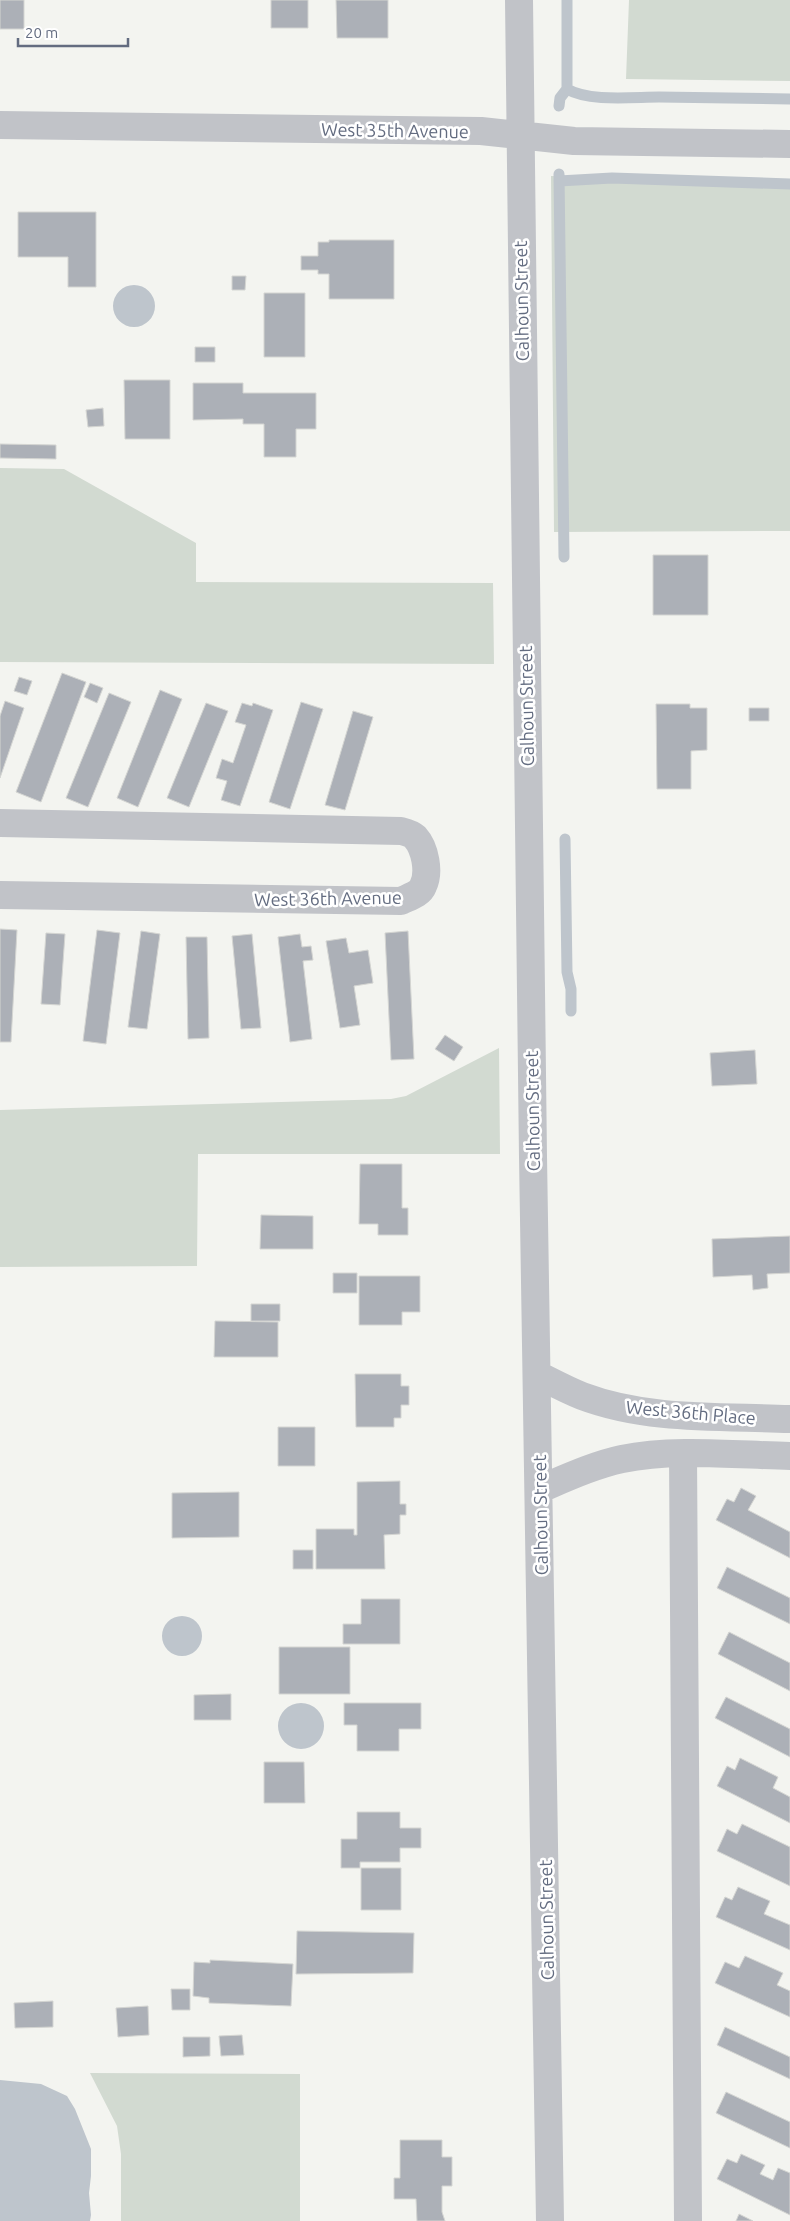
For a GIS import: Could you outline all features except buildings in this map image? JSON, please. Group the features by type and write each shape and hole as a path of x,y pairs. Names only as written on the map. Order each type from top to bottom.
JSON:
{"street":[{"name":"Calhoun Street","path":"519,0 528,904 540,1489 550,2221"},
{"name":"West 35th Avenue","path":"0,125 481,131 574,141 790,144"},
{"name":"West 36th Avenue","path":"0,823 401,831 414,836 422,847 426,871 423,886 416,895 401,901 0,895"},
{"name":"West 36th Place","path":"538,1375 583,1396 638,1410 686,1415 790,1419"},
{"path":"540,1489 588,1469 622,1459 683,1454 790,1456"},
{"path":"683,1454 688,2221"}],"shaded area":[{"path":"629,0 790,0 790,81 626,79"},
{"path":"551,176 790,180 790,531 554,532"},
{"path":"134,285 149,291 155,306 149,321 134,327 119,321 113,306 119,291"},
{"path":"0,468 64,469 196,543 196,582 493,583 494,664 0,662"},
{"path":"499,1048 500,1154 198,1154 197,1266 0,1267 0,1110 391,1099 406,1096"},
{"path":"178,1616 186,1616 193,1619 199,1625 202,1636 199,1647 193,1653 186,1656 178,1656 171,1653 165,1647 162,1640 162,1632 165,1625 171,1619"},
{"path":"301,1703 314,1707 320,1713 324,1726 320,1739 314,1745 301,1749 288,1745 282,1739 278,1726 282,1713 288,1707"},
{"path":"90,2073 300,2074 300,2221 121,2221 121,2154 117,2126"},
{"path":"0,2080 41,2084 67,2096 75,2109 91,2149 90,2221 0,2221"}],"waterway":[{"path":"567,0 567,89 576,93 611,98 790,99"},
{"path":"559,106 560,98 567,89"},
{"path":"559,174 564,557"},
{"path":"559,181 612,178 790,184"},
{"path":"565,839 567,972 571,989 571,1011"}]}
